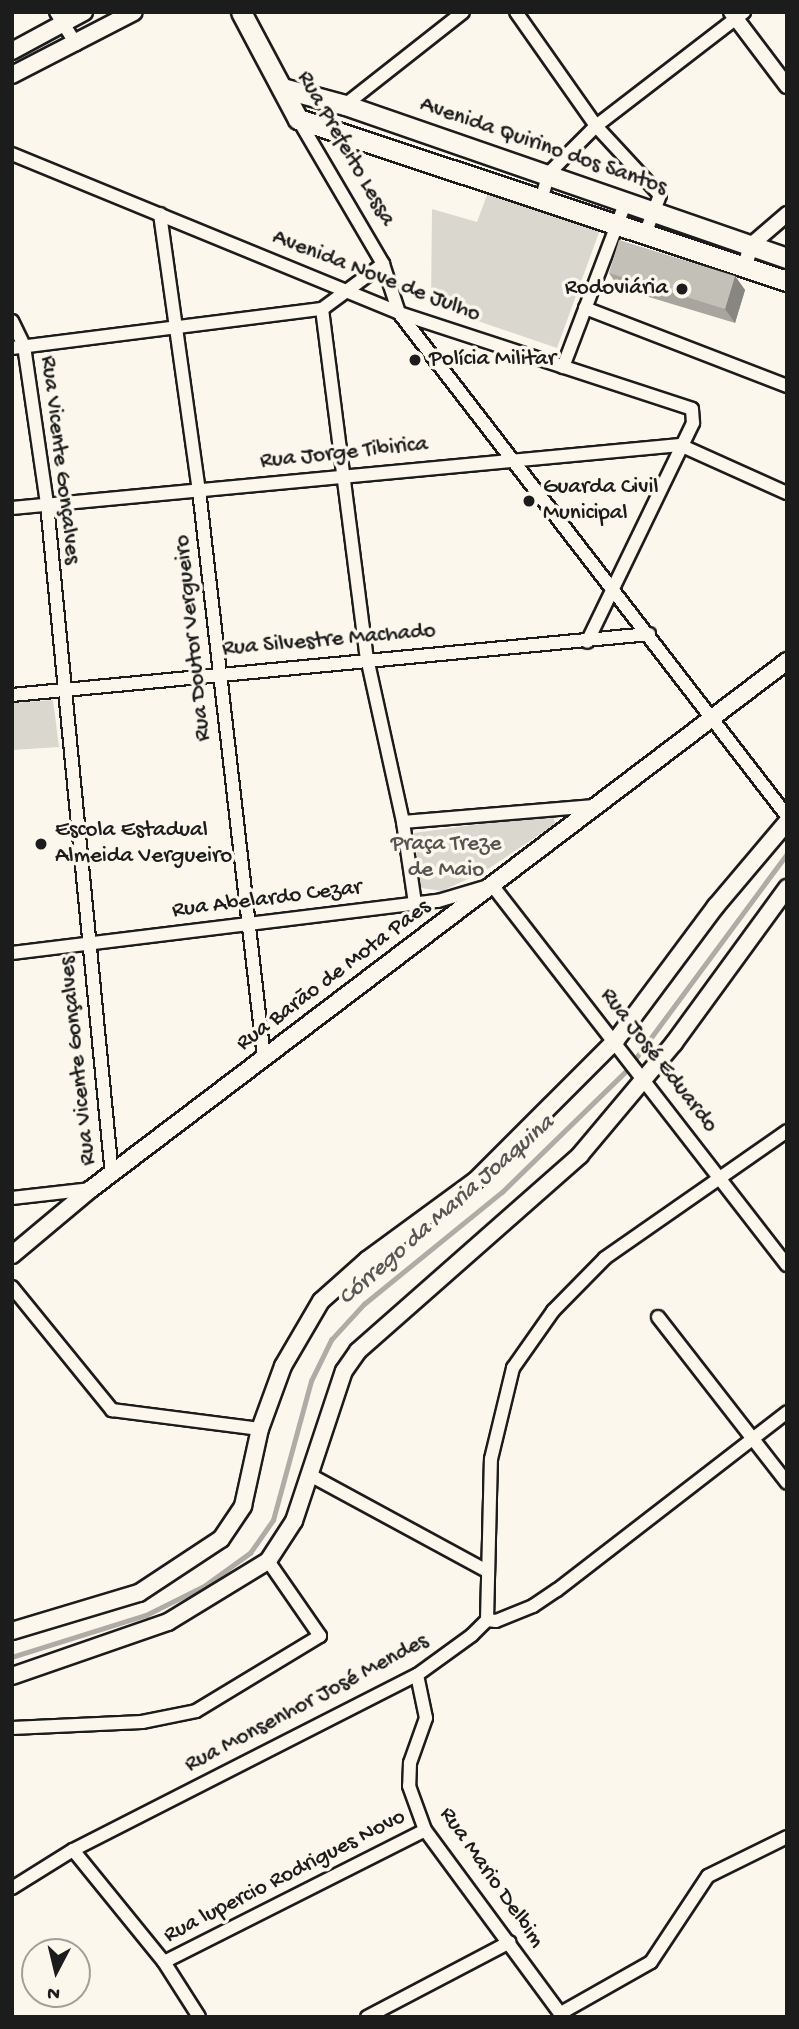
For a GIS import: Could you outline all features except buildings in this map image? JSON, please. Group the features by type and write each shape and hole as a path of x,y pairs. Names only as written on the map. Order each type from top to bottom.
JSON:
{"main road":[{"path":"12,51 60,18 83,12"},
{"path":"12,75 134,12"},
{"name":"Rua Prefeito Lessa","path":"241,12 298,119"},
{"name":"Avenida Quirino dos Santos","path":"282,88 345,105 549,173 787,258"},
{"name":"Avenida Quirino dos Santos","path":"298,119 542,197 787,281"},
{"name":"Rua Barão de Mota Paes","path":"12,1255 91,1189 787,661"},
{"path":"12,1631 139,1593 212,1546 234,1524 243,1506 260,1429 284,1366 321,1301 367,1261 475,1180 616,1040 787,822"},
{"path":"12,1676 168,1622 231,1588 268,1561 295,1521 344,1371 358,1351 580,1155 644,1077 787,888"}],"street":[{"path":"345,105 463,12"},
{"path":"516,12 596,126 660,195 646,232"},
{"path":"542,197 549,173 596,126 737,14 787,86"},
{"path":"60,18 76,44"},
{"name":"Rua Prefeito Lessa","path":"298,119 383,264 399,313"},
{"name":"Avenida Nove de Julho","path":"12,154 348,289 399,313 692,409 693,423 680,446"},
{"path":"563,367 626,201"},
{"name":"Rua Doutor Vergueiro","path":"160,214 199,490 246,924 264,1058"},
{"path":"744,266 751,245 787,214"},
{"path":"18,347 322,309 383,264"},
{"path":"585,308 787,386"},
{"path":"322,309 367,658 403,822 415,904"},
{"path":"399,313 508,459 649,634 787,816"},
{"name":"Rua Vicente Gonçalves","path":"12,321 47,504 87,943 112,1175"},
{"path":"587,642 680,446 787,493"},
{"name":"Rua Jorge Tibirica","path":"12,508 508,459 680,446"},
{"name":"Rua Silvestre Machado","path":"12,695 219,672 587,642 649,634"},
{"path":"403,822 594,806"},
{"name":"Rua Abelardo Cezar","path":"12,953 415,904 492,886"},
{"name":"Rua José Eduardo","path":"492,886 616,1040 787,1265"},
{"path":"787,1131 605,1258 552,1311 513,1368 491,1459 485,1570 486,1620 496,1621 533,1606 558,1590 787,1412"},
{"path":"12,1198 91,1189"},
{"path":"12,1287 112,1410 260,1429"},
{"path":"658,1317 787,1483"},
{"path":"310,1475 485,1570"},
{"path":"12,1728 142,1722 196,1711 320,1636 268,1561"},
{"name":"Rua Monsenhor José Mendes","path":"12,1888 74,1850 417,1675 486,1620"},
{"name":"Rua Mario Delbim","path":"417,1675 426,1718 411,1763 410,1786 425,1830 562,2015"},
{"name":"Rua lupercio Rodrigues Novo","path":"164,1962 425,1830"},
{"path":"562,2015 651,1962 708,1876 787,1837"},
{"path":"74,1850 164,1962 199,2017"},
{"path":"368,2017 510,1942"}],"green space":[{"path":"490,187 601,227 557,348 431,305 432,209 477,222"},
{"path":"53,700 59,747 12,750 12,703"},
{"name":"Praça Treze de Maio","path":"553,814 555,824 485,871 442,891 421,888 414,833"}],"waterway":[{"name":"Córrego da Maria Joaquina","path":"12,1657 146,1615 204,1586 250,1553 273,1520 311,1381 331,1340 364,1304 502,1192 627,1070 787,854"}],"place":[{"name":"Rodoviária","path":"682,289"},
{"name":"Polícia Militar","path":"415,360"},
{"name":"Guarda Civil Municipal","path":"529,501"},
{"name":"Escola Estadual Almeida Vergueiro","path":"41,844"}]}
